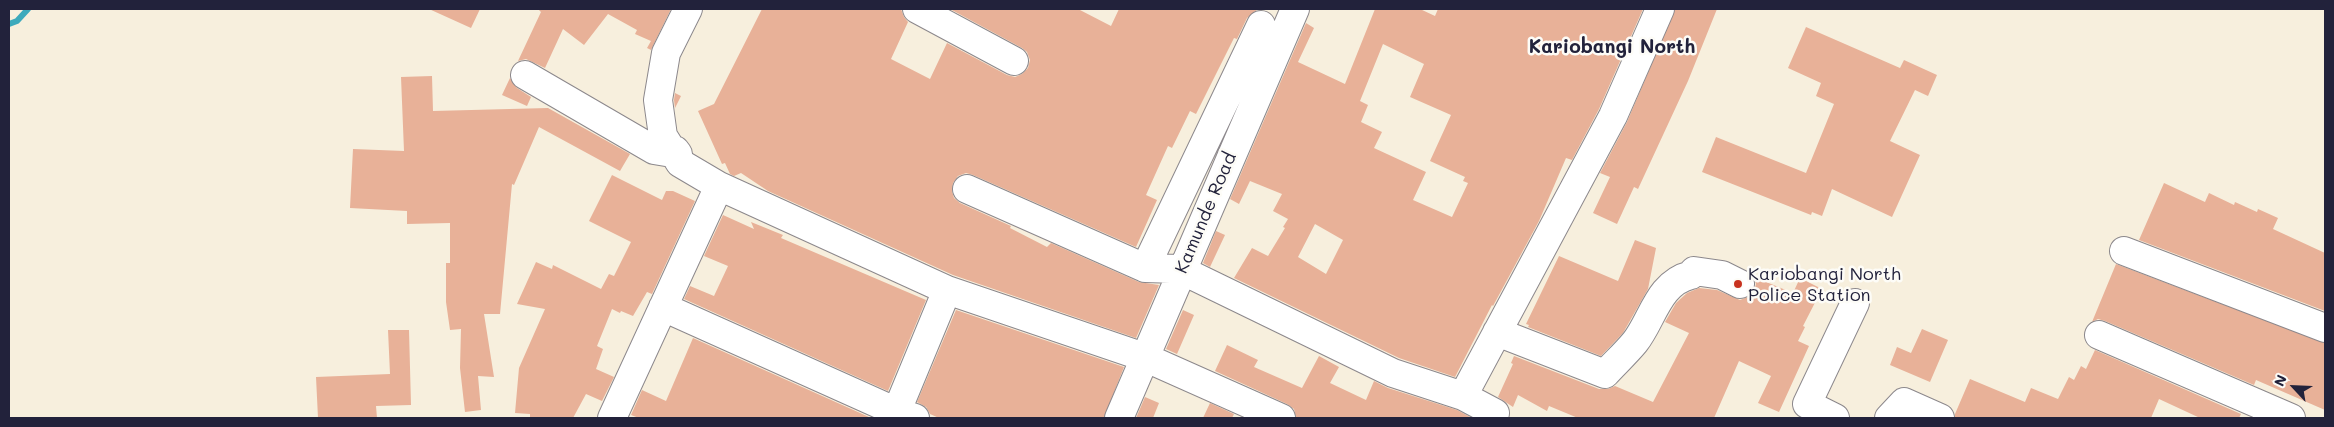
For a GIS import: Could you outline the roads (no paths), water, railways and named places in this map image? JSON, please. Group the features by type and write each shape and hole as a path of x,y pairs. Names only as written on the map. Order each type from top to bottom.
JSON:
{"street":[{"path":"688,9 666,53 658,100 663,136 680,163 719,186 946,290 1144,357 1280,418"},
{"path":"917,9 1014,61"},
{"name":"Kamunde Road","path":"1119,418 1296,9"},
{"path":"1464,396 1613,116 1660,9"},
{"path":"1145,268 1262,25"},
{"path":"525,74 654,150 678,154 663,136"},
{"path":"612,418 719,186"},
{"path":"967,189 1145,268 1179,269 1393,373 1464,396 1499,416"},
{"path":"2124,251 2325,328"},
{"path":"1497,332 1605,374 1636,341 1655,306 1678,278 1691,275 1694,270 1722,275 1740,284"},
{"path":"663,307 902,416 946,290"},
{"path":"1835,418 1807,404 1854,303"},
{"path":"2099,335 2291,418"},
{"path":"1889,418 1904,402 1940,418"}],"waterway":[{"path":"9,24 17,21 28,9"}],"place":[{"name":"Kariobangi North Police Station","path":"1738,284"}],"district":[{"name":"Kariobangi North","path":"1612,47"}]}
